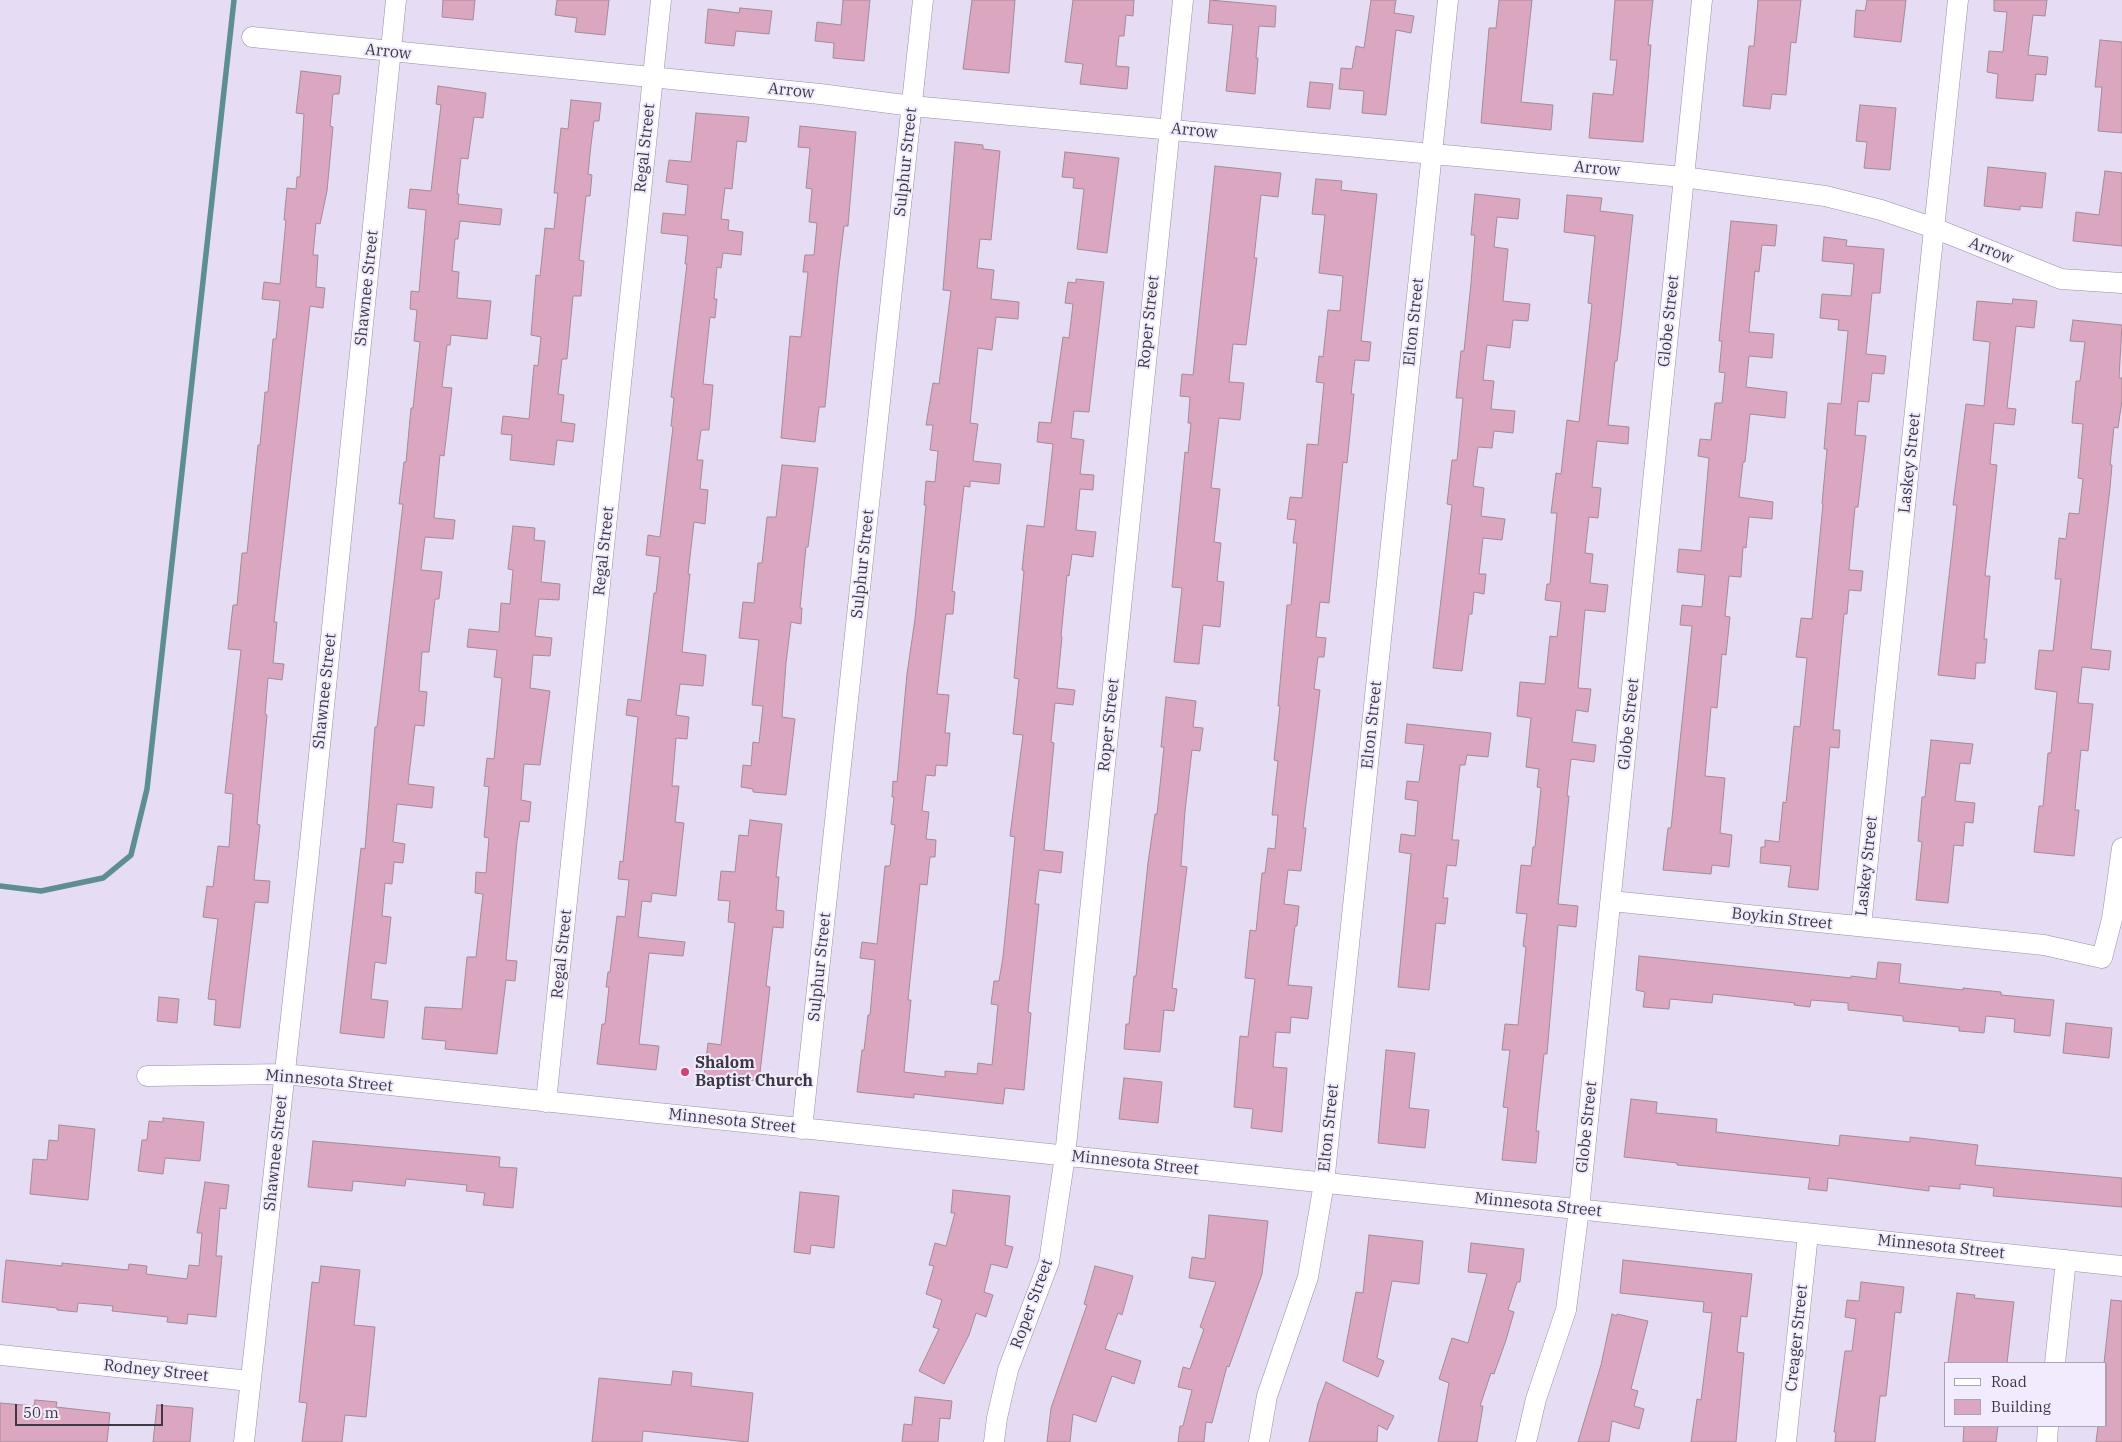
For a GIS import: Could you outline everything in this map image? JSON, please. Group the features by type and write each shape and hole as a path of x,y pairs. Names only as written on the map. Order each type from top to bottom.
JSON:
{"street":[{"name":"Shawnee Street","path":"250,1381 284,1074 396,0"},
{"name":"Regal Street","path":"546,1102 661,0"},
{"name":"Sulphur Street","path":"802,1128 923,0"},
{"name":"Roper Street","path":"994,1442 997,1418 1008,1370 1049,1262 1065,1156 1182,0"},
{"name":"Elton Street","path":"1259,1442 1266,1396 1308,1277 1324,1183 1448,0"},
{"name":"Globe Street","path":"1526,1442 1536,1399 1566,1310 1579,1210 1702,0"},
{"name":"Laskey Street","path":"1861,926 1958,0"},
{"name":"Arrow","path":"252,37 653,77 912,106 1169,128 1684,177 1825,196 1881,210 1934,228 2061,279 2122,283"},
{"name":"Boykin Street","path":"1611,901 2044,946 2102,958 2112,919 2122,848"},
{"name":"Minnesota Street","path":"148,1076 284,1074 2122,1266"},
{"name":"Creager Street","path":"1786,1442 1808,1234"},
{"path":"2055,1362 2066,1260"},
{"name":"Rodney Street","path":"0,1355 250,1381"},
{"path":"244,1442 250,1381"},
{"path":"2047,1442 2048,1427"}],"building":[{"path":"443,0 475,0 473,20 442,17"},
{"path":"557,0 609,0 605,35 575,32 577,18 555,15"},
{"path":"843,0 870,0 864,61 833,58 834,43 815,41 817,22 841,25"},
{"path":"972,0 1015,0 1009,73 963,69"},
{"path":"1073,0 1134,0 1133,16 1126,15 1124,36 1119,36 1116,66 1129,67 1127,89 1080,84 1083,64 1065,62"},
{"path":"1210,0 1276,6 1275,27 1259,26 1255,94 1226,91 1233,25 1208,23"},
{"path":"1371,0 1396,0 1394,13 1414,16 1411,33 1396,30 1386,115 1362,113 1364,91 1339,89 1341,68 1352,69 1356,46 1364,48"},
{"path":"1499,0 1532,0 1521,102 1553,105 1551,130 1481,123 1489,28 1496,28"},
{"path":"1615,0 1653,0 1648,45 1651,45 1643,142 1589,138 1593,93 1613,95 1617,60 1610,60"},
{"path":"1758,0 1801,0 1796,43 1791,42 1786,95 1772,94 1770,109 1743,106 1749,46 1754,46"},
{"path":"1867,0 1906,0 1901,42 1854,37 1856,10 1865,11"},
{"path":"1994,0 2047,0 2045,16 2033,15 2028,55 2048,57 2046,75 2036,74 2033,101 1996,98 1998,74 1987,72 1989,51 2003,52 2007,12 1994,11"},
{"path":"740,8 772,11 769,34 736,31 734,46 705,43 708,9 739,13"},
{"path":"2100,40 2122,42 2122,133 2098,131 2102,87 2095,87"},
{"path":"301,71 341,76 339,94 333,94 330,126 333,127 327,191 320,224 316,223 313,255 318,255 316,287 325,288 323,308 310,306 274,622 277,622 273,663 284,664 282,680 268,678 265,714 267,715 257,824 260,825 254,880 270,881 268,903 255,902 240,1028 214,1025 216,1000 208,999 218,919 203,917 207,886 213,887 218,846 229,847 233,794 225,793 241,650 228,649 233,605 237,605 242,553 247,553 258,445 260,445 265,392 268,392 273,339 276,339 280,301 262,299 264,282 280,284 287,188 296,189 297,177 300,177 304,114 296,113"},
{"path":"1310,82 1333,84 1330,109 1307,107"},
{"path":"438,86 486,93 483,118 474,117 468,159 461,158 457,194 459,194 458,204 502,209 500,225 460,221 458,239 455,239 452,271 459,272 457,298 491,301 487,339 451,335 450,345 447,345 442,387 452,388 444,456 440,455 434,518 455,520 453,539 425,537 421,570 442,572 439,599 435,599 429,652 422,652 419,691 427,692 424,726 415,725 408,784 434,787 432,808 397,804 393,842 405,844 403,863 394,862 392,884 385,883 382,916 391,917 386,964 375,962 371,999 388,1001 384,1038 340,1033 361,848 365,849 375,727 377,727 403,504 399,504 404,462 406,462 411,408 413,408 420,342 414,341 417,310 410,309 411,291 419,292 426,210 408,208 410,189 431,191 441,105 436,104"},
{"path":"571,100 601,103 599,121 594,121 588,174 592,175 590,196 586,196 579,260 584,261 581,296 573,296 567,359 562,359 558,394 564,395 561,422 575,424 573,442 557,440 554,465 510,460 512,435 501,434 503,416 529,419 534,365 538,366 541,337 531,335 536,275 540,276 545,228 554,229 558,193 554,193 561,128 568,129"},
{"path":"1860,105 1896,108 1890,170 1864,168 1867,142 1856,141"},
{"path":"696,113 749,117 746,142 737,141 732,189 725,188 721,219 729,220 728,230 743,232 741,255 723,253 721,268 717,267 714,299 717,299 715,318 710,317 703,384 713,385 709,430 701,430 697,460 703,460 700,489 708,490 705,524 694,522 682,652 706,655 703,686 680,684 676,715 689,717 687,739 676,738 672,786 679,786 675,822 684,823 676,896 652,893 651,902 642,901 638,937 685,942 683,956 649,953 639,1044 659,1046 656,1070 597,1064 602,1024 605,1024 609,987 606,987 608,972 610,972 617,916 625,917 629,880 618,879 620,861 623,862 638,717 626,715 628,699 641,701 654,593 656,593 660,557 646,555 648,535 660,537 673,427 671,426 674,398 671,397 687,264 685,264 688,236 661,233 663,213 685,215 688,185 666,182 669,160 691,162"},
{"path":"800,126 856,132 848,226 844,226 825,407 819,407 815,442 781,438 790,336 801,337 808,272 803,272 805,255 814,255 817,223 809,222 812,189 806,188 810,148 798,147"},
{"path":"955,142 983,145 983,149 1000,151 991,240 980,239 977,268 994,270 991,299 1019,302 1018,319 996,317 992,350 978,348 970,423 978,424 973,461 1001,464 999,484 970,481 970,487 964,486 952,591 955,592 953,614 946,614 937,694 949,695 945,733 950,733 947,766 936,765 935,776 926,775 922,811 929,812 926,839 936,840 935,857 930,857 927,885 920,884 908,1000 911,1000 904,1072 945,1077 945,1071 977,1074 978,1063 992,1065 998,1005 991,1004 994,981 999,981 1003,957 1015,837 1010,836 1023,735 1013,734 1019,679 1014,678 1024,571 1022,570 1027,525 1044,527 1053,444 1037,442 1039,422 1051,423 1063,337 1069,338 1073,304 1065,303 1068,282 1076,283 1076,279 1104,282 1089,412 1074,411 1071,438 1084,440 1080,474 1094,475 1093,490 1080,489 1076,530 1096,532 1093,557 1072,554 1069,576 1067,575 1057,688 1075,690 1073,705 1055,703 1051,742 1054,743 1044,850 1063,852 1061,873 1039,870 1035,904 1039,904 1028,1012 1031,1013 1024,1090 1005,1088 1003,1104 914,1094 914,1098 857,1092 862,1050 864,1050 868,1015 870,1015 875,960 860,958 862,942 877,944 885,866 890,866 895,825 891,824 894,797 892,797 893,781 897,782 907,674 915,619 926,505 924,505 926,481 935,482 938,451 930,450 933,425 926,425 933,383 939,384 951,291 943,290"},
{"path":"1065,152 1119,158 1107,253 1077,249 1084,189 1073,188 1074,178 1062,177"},
{"path":"1215,166 1281,173 1278,197 1261,195 1254,258 1257,258 1246,345 1233,344 1229,382 1244,383 1240,420 1219,418 1211,488 1220,489 1214,542 1221,543 1217,581 1224,582 1220,627 1203,625 1199,664 1174,662 1182,588 1172,587 1185,452 1188,453 1191,423 1188,423 1190,397 1180,396 1182,374 1193,375"},
{"path":"1988,167 2046,173 2042,208 2020,206 2020,210 1984,206"},
{"path":"2105,171 2122,173 2122,246 2073,241 2076,212 2099,215"},
{"path":"1316,179 1342,181 1341,190 1377,194 1361,341 1371,342 1369,361 1355,360 1351,394 1354,394 1347,463 1343,462 1329,603 1320,602 1316,637 1326,638 1324,657 1318,657 1314,689 1320,690 1303,828 1306,828 1301,871 1288,870 1284,904 1299,906 1288,985 1312,987 1308,1019 1291,1017 1290,1033 1276,1032 1273,1067 1287,1068 1282,1132 1251,1128 1253,1109 1234,1107 1240,1036 1248,1037 1255,979 1245,978 1250,930 1256,931 1262,873 1265,873 1268,848 1275,849 1278,815 1272,815 1278,761 1274,760 1287,605 1291,605 1297,543 1293,543 1296,520 1287,519 1290,497 1302,498 1307,444 1318,445 1324,383 1316,382 1319,356 1323,357 1328,310 1340,311 1343,276 1319,273 1325,215 1312,214"},
{"path":"1475,194 1520,199 1518,219 1497,217 1494,247 1508,249 1503,301 1530,304 1528,321 1513,320 1510,348 1487,345 1483,380 1494,381 1491,409 1515,411 1513,433 1494,431 1492,448 1478,447 1473,486 1484,488 1481,516 1505,519 1502,540 1483,538 1479,574 1486,574 1484,594 1474,592 1472,614 1469,614 1462,671 1433,668 1452,505 1447,504 1452,460 1457,460 1463,398 1456,398 1461,351 1464,351 1471,283 1475,235 1471,235"},
{"path":"1567,195 1602,198 1600,211 1633,215 1608,425 1629,427 1628,444 1597,441 1592,487 1601,488 1598,518 1589,517 1585,553 1593,554 1590,583 1608,585 1605,612 1585,610 1578,688 1591,689 1588,712 1576,710 1572,742 1596,745 1594,762 1571,759 1558,904 1578,906 1576,927 1558,925 1547,1054 1544,1054 1536,1131 1539,1131 1536,1163 1502,1160 1508,1108 1503,1107 1510,1050 1502,1050 1505,1024 1518,1025 1526,947 1523,946 1527,914 1516,913 1521,865 1531,866 1533,847 1535,847 1541,788 1537,787 1539,769 1526,767 1531,718 1517,716 1520,682 1545,684 1550,636 1557,637 1561,602 1545,600 1547,584 1550,584 1557,513 1551,513 1556,473 1561,474 1567,420 1579,422 1592,304 1588,303 1595,236 1564,232"},
{"path":"1731,221 1777,225 1775,246 1762,245 1759,272 1755,271 1749,332 1774,334 1772,358 1749,356 1746,387 1787,392 1785,418 1750,414 1739,497 1773,502 1772,519 1749,517 1746,548 1743,547 1741,577 1729,576 1725,616 1730,617 1726,655 1722,654 1717,708 1711,707 1705,776 1725,778 1720,833 1732,835 1729,867 1712,865 1711,874 1663,870 1668,828 1671,828 1692,626 1680,625 1682,605 1702,607 1705,575 1677,572 1679,549 1701,551 1709,458 1698,456 1700,439 1711,440 1715,403 1722,403 1725,373 1719,372 1722,341 1719,341"},
{"path":"1824,237 1847,240 1846,246 1884,249 1880,293 1872,293 1866,354 1886,356 1884,374 1872,373 1869,402 1858,401 1855,435 1866,436 1858,507 1855,507 1849,570 1863,571 1861,591 1849,590 1847,614 1844,614 1833,730 1840,730 1839,748 1830,747 1818,890 1788,887 1791,866 1760,863 1761,847 1765,847 1765,840 1779,842 1783,802 1786,803 1794,726 1800,727 1807,658 1796,657 1801,618 1812,619 1823,504 1827,449 1824,449 1828,403 1841,404 1848,331 1838,330 1839,320 1820,318 1822,294 1851,296 1854,264 1822,261"},
{"path":"2013,299 2037,301 2034,328 2016,326 2007,408 2016,409 2014,425 1994,423 1990,464 1997,465 1985,576 1990,576 1984,639 1987,639 1985,663 1976,663 1975,679 1938,675 1957,505 1953,505 1966,404 1984,406 1990,342 1973,340 1977,301 2012,304"},
{"path":"2073,320 2122,325 2119,378 2122,378 2122,400 2118,428 2114,427 2110,465 2112,465 2110,488 2091,649 2111,651 2109,670 2082,667 2078,703 2093,704 2088,751 2081,750 2075,810 2079,810 2074,856 2034,852 2039,806 2043,806 2048,753 2051,753 2057,692 2035,689 2039,650 2053,651 2061,579 2055,579 2059,538 2066,539 2069,513 2079,514 2083,479 2078,478 2083,424 2072,423 2076,381 2080,381 2085,342 2070,341"},
{"path":"782,465 818,468 808,547 806,547 800,608 802,608 801,624 791,622 786,663 782,717 795,719 786,795 753,792 753,789 741,787 743,765 751,766 753,742 759,743 763,706 752,705 759,640 739,638 743,602 754,603 758,563 762,563 767,517 776,517"},
{"path":"513,526 535,528 534,540 545,541 541,582 560,584 559,600 539,599 535,636 552,638 550,656 533,655 530,688 550,691 540,765 524,764 521,800 531,802 529,822 520,821 506,960 517,961 515,981 506,980 497,1054 445,1049 446,1041 422,1039 425,1007 462,1009 467,957 476,957 483,894 475,893 476,872 486,873 489,838 484,837 489,787 484,786 487,758 494,759 502,678 494,677 497,650 467,647 469,629 499,632 501,603 510,604 513,570 508,569"},
{"path":"1166,697 1196,701 1193,727 1203,728 1200,751 1192,750 1185,811 1181,866 1187,867 1172,988 1177,989 1174,1011 1164,1010 1160,1052 1124,1049 1126,1024 1129,1024 1134,976 1136,976 1148,863 1155,814 1157,814 1164,747 1161,747"},
{"path":"1407,724 1491,733 1488,757 1467,755 1465,765 1460,765 1452,840 1459,840 1456,866 1447,865 1443,898 1448,898 1445,924 1436,923 1429,990 1398,987 1411,854 1399,852 1401,834 1415,836 1418,801 1405,799 1407,781 1419,782 1424,745 1405,743"},
{"path":"1931,740 1973,744 1970,764 1960,763 1955,801 1975,803 1973,823 1965,822 1963,846 1954,845 1948,903 1916,900 1922,842 1918,841 1922,797 1925,797"},
{"path":"750,820 782,824 776,877 779,877 776,910 784,911 783,928 773,927 766,986 770,987 759,1081 724,1077 723,1087 703,1085 708,1043 721,1045 735,923 728,922 730,901 718,900 721,871 735,872 739,835 748,836"},
{"path":"1639,956 1876,979 1878,962 1901,964 1899,983 2001,992 2001,995 2054,1000 2050,1036 2014,1032 2015,1019 1986,1016 1984,1033 1959,1031 1959,1027 1903,1021 1903,1016 1848,1010 1848,1003 1811,1000 1810,1007 1794,1005 1795,1003 1713,994 1712,1003 1670,999 1669,1009 1643,1007 1645,992 1636,990"},
{"path":"159,997 179,999 177,1023 157,1021"},
{"path":"2066,1023 2112,1028 2109,1058 2063,1053"},
{"path":"1386,1050 1415,1053 1409,1108 1429,1110 1425,1148 1378,1143"},
{"path":"1124,1078 1162,1082 1158,1123 1119,1119"},
{"path":"1631,1099 1657,1102 1656,1113 1717,1119 1716,1132 1839,1146 1840,1135 1910,1142 1910,1137 1978,1145 1975,1165 2122,1178 2122,1207 1993,1196 1994,1188 1960,1184 1960,1189 1929,1186 1929,1191 1828,1178 1827,1191 1808,1189 1810,1178 1677,1165 1677,1163 1624,1157"},
{"path":"163,1118 204,1122 200,1161 165,1158 163,1174 138,1171 142,1140 147,1140 149,1121 163,1122"},
{"path":"59,1125 95,1129 88,1200 30,1194 33,1159 47,1160 49,1140 58,1141"},
{"path":"313,1141 500,1157 499,1167 517,1168 513,1208 483,1205 485,1193 466,1191 467,1185 406,1179 405,1186 353,1181 352,1191 308,1187"},
{"path":"205,1182 229,1185 226,1209 220,1208 216,1256 222,1256 216,1317 188,1314 187,1324 167,1322 168,1317 112,1311 113,1306 78,1303 77,1312 2,1302 6,1260 62,1266 62,1263 128,1270 129,1264 147,1266 146,1274 187,1279 189,1265 199,1266 202,1233 197,1233"},
{"path":"953,1190 1010,1196 1005,1245 1013,1247 1007,1268 991,1264 984,1292 993,1295 986,1317 976,1313 969,1335 944,1384 919,1371 939,1329 933,1327 942,1300 926,1294 934,1266 929,1265 935,1243 946,1246 955,1213 951,1213"},
{"path":"800,1192 839,1196 834,1248 811,1245 810,1254 794,1252"},
{"path":"1209,1215 1268,1221 1262,1274 1229,1367 1227,1366 1212,1423 1206,1422 1204,1442 1178,1442 1180,1426 1183,1426 1192,1390 1178,1387 1183,1367 1190,1369 1204,1329 1200,1327 1216,1282 1189,1278 1192,1257 1205,1259"},
{"path":"1369,1235 1423,1241 1419,1284 1392,1281 1377,1358 1384,1361 1378,1377 1343,1361 1356,1292 1363,1293"},
{"path":"1471,1243 1524,1249 1520,1282 1517,1282 1508,1310 1514,1312 1506,1340 1494,1374 1491,1373 1480,1406 1483,1406 1477,1442 1438,1442 1449,1383 1439,1379 1452,1338 1468,1343 1487,1274 1468,1272"},
{"path":"1623,1260 1752,1274 1747,1317 1741,1316 1737,1352 1744,1353 1736,1442 1691,1442 1697,1399 1701,1400 1712,1313 1703,1312 1704,1302 1620,1293"},
{"path":"321,1266 360,1270 354,1325 375,1327 366,1417 345,1415 342,1442 302,1442 307,1403 299,1402 302,1374 312,1282 319,1283"},
{"path":"1095,1266 1133,1276 1122,1315 1118,1313 1105,1349 1141,1361 1134,1384 1112,1376 1096,1422 1073,1414 1070,1442 1047,1442 1051,1408 1087,1305 1084,1304"},
{"path":"1861,1282 1904,1287 1901,1313 1895,1312 1886,1396 1880,1396 1875,1442 1835,1442 1836,1432 1834,1432 1845,1351 1852,1351 1856,1319 1845,1317 1847,1300 1859,1301"},
{"path":"1957,1293 1975,1295 1974,1298 2014,1302 2007,1362 1948,1362"},
{"path":"2111,1300 2122,1301 2122,1442 2096,1442 2098,1427 2107,1427 2107,1362 2104,1362"},
{"path":"1612,1314 1648,1321 1631,1389 1638,1391 1634,1406 1644,1409 1639,1429 1612,1421 1609,1442 1578,1442 1601,1365"},
{"path":"673,1371 692,1373 691,1386 753,1393 748,1442 643,1431 642,1442 592,1442 599,1378 671,1385"},
{"path":"1326,1382 1394,1416 1387,1430 1378,1425 1377,1442 1309,1442 1318,1403"},
{"path":"915,1397 952,1401 950,1419 940,1418 938,1442 902,1442 904,1424 912,1425"},
{"path":"35,1400 57,1402 56,1407 110,1413 107,1442 0,1442 0,1403 34,1406"},
{"path":"157,1405 193,1408 190,1442 153,1442"},
{"path":"1964,1427 1998,1427 1996,1442 1963,1442"}],"waterway":[{"path":"0,886 41,891 103,878 131,855 147,789 234,0"}],"place":[{"name":"Shalom Baptist Church","path":"685,1072"}]}
